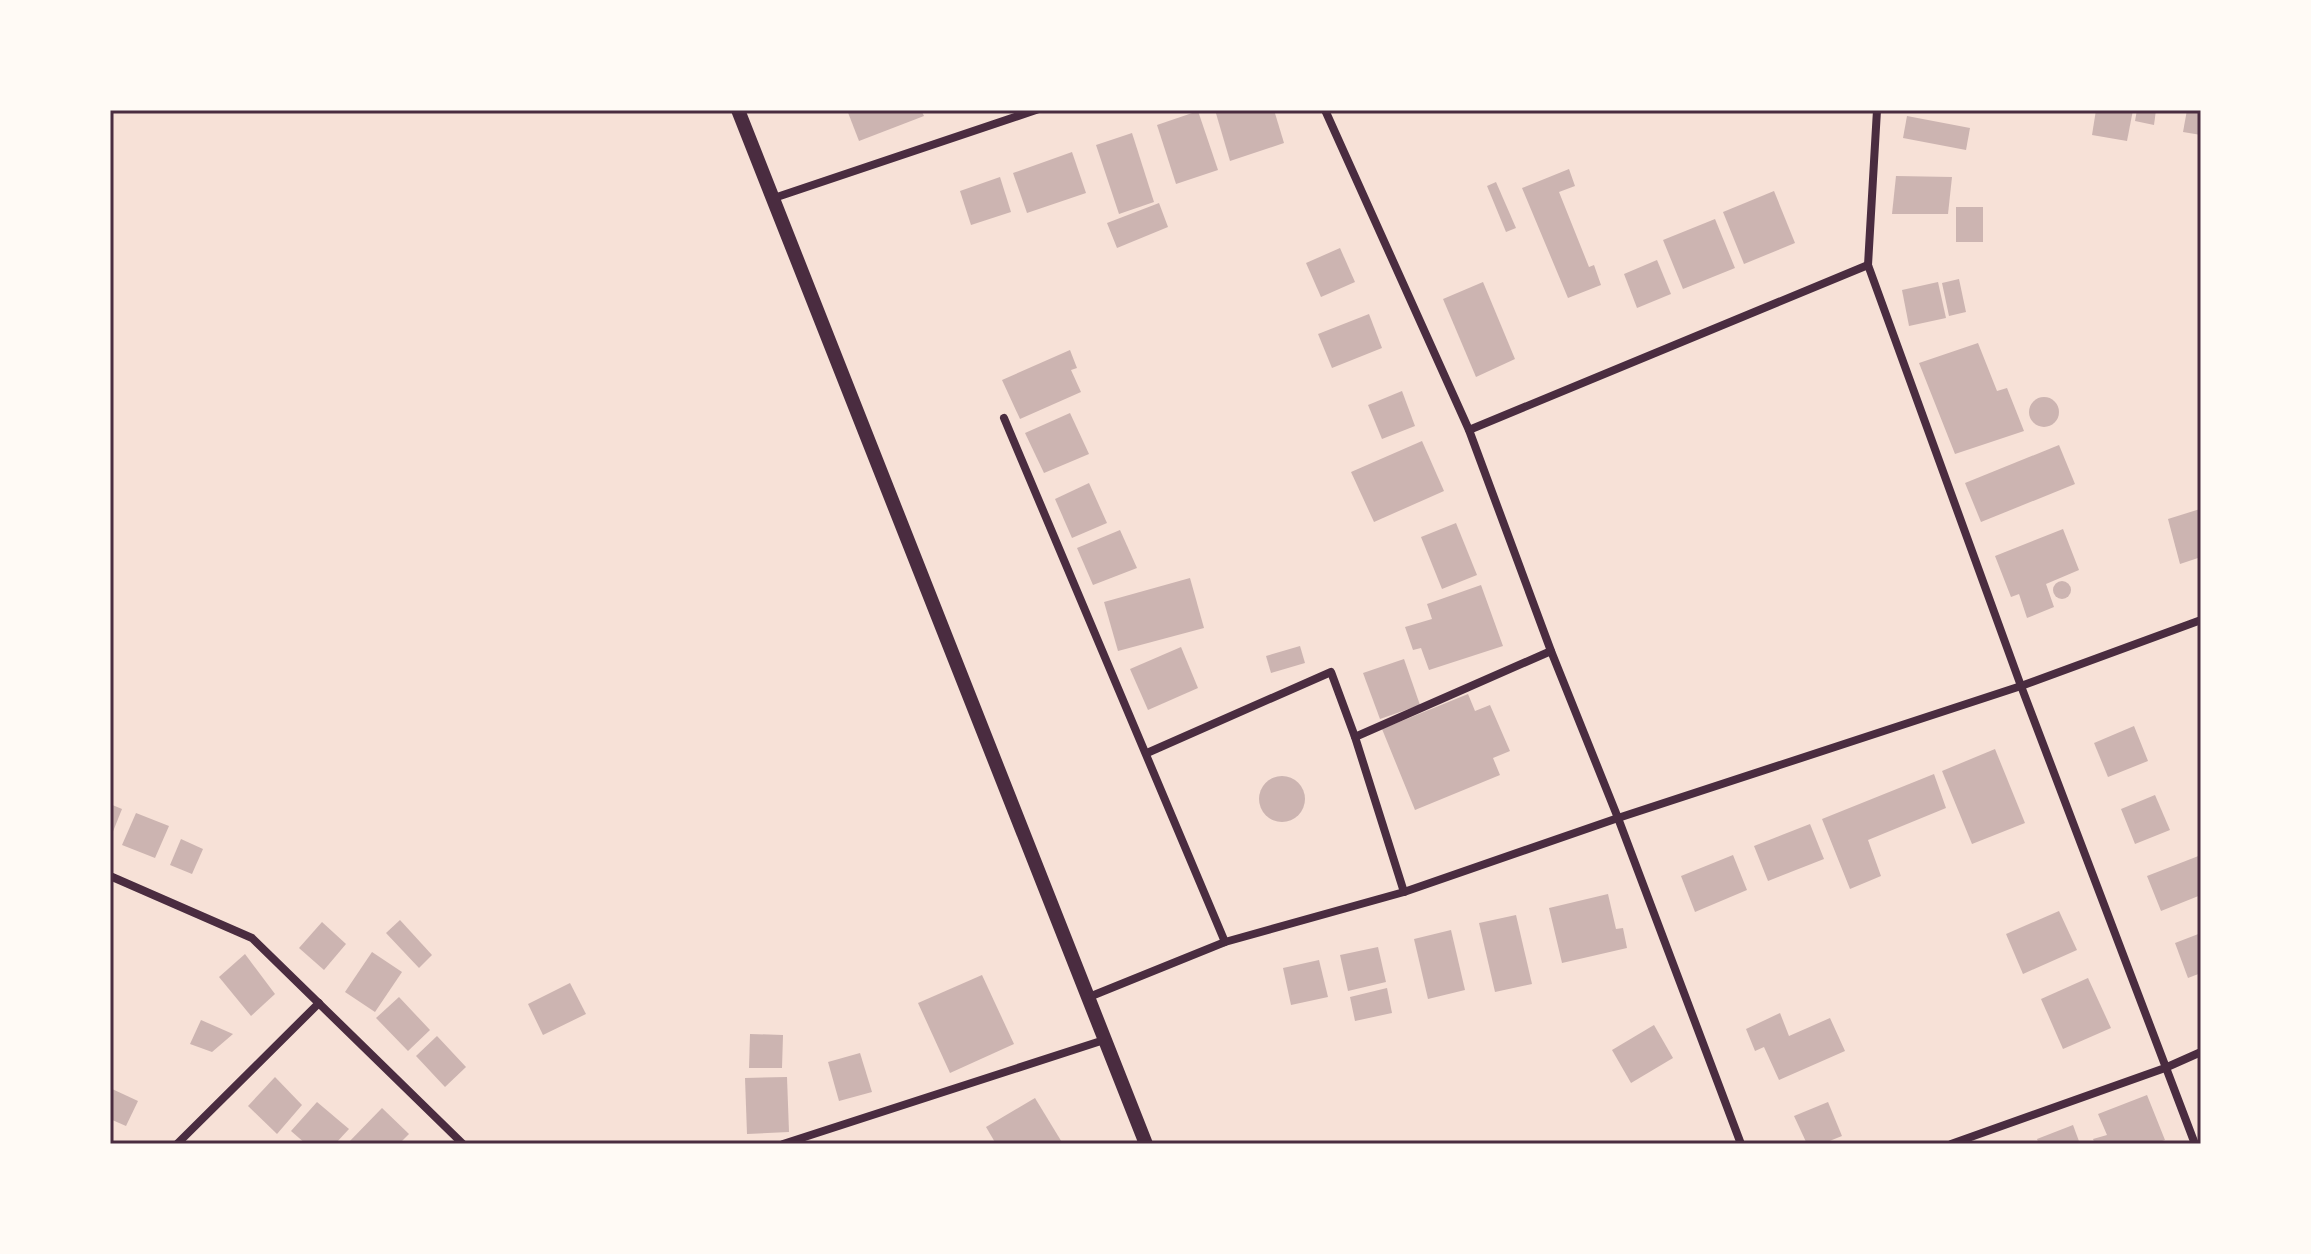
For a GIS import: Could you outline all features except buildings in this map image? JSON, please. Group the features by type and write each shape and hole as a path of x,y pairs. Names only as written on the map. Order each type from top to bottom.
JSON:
{"street":[{"path":"738,110 1146,1144"},
{"path":"774,198 1036,110"},
{"path":"1325,110 1469,430 1741,1144"},
{"path":"1877,110 1868,265 2021,686 2195,1144"},
{"path":"1469,430 1868,265"},
{"path":"1004,418 1225,942"},
{"path":"1089,997 1225,942 1404,892 1618,818 2021,686 2201,620"},
{"path":"1355,737 1551,651"},
{"path":"1147,753 1331,672 1404,892"},
{"path":"110,876 252,938 463,1144"},
{"path":"177,1144 319,1003"},
{"path":"783,1144 1104,1040"},
{"path":"1951,1144 2165,1068 2201,1052"}]}
